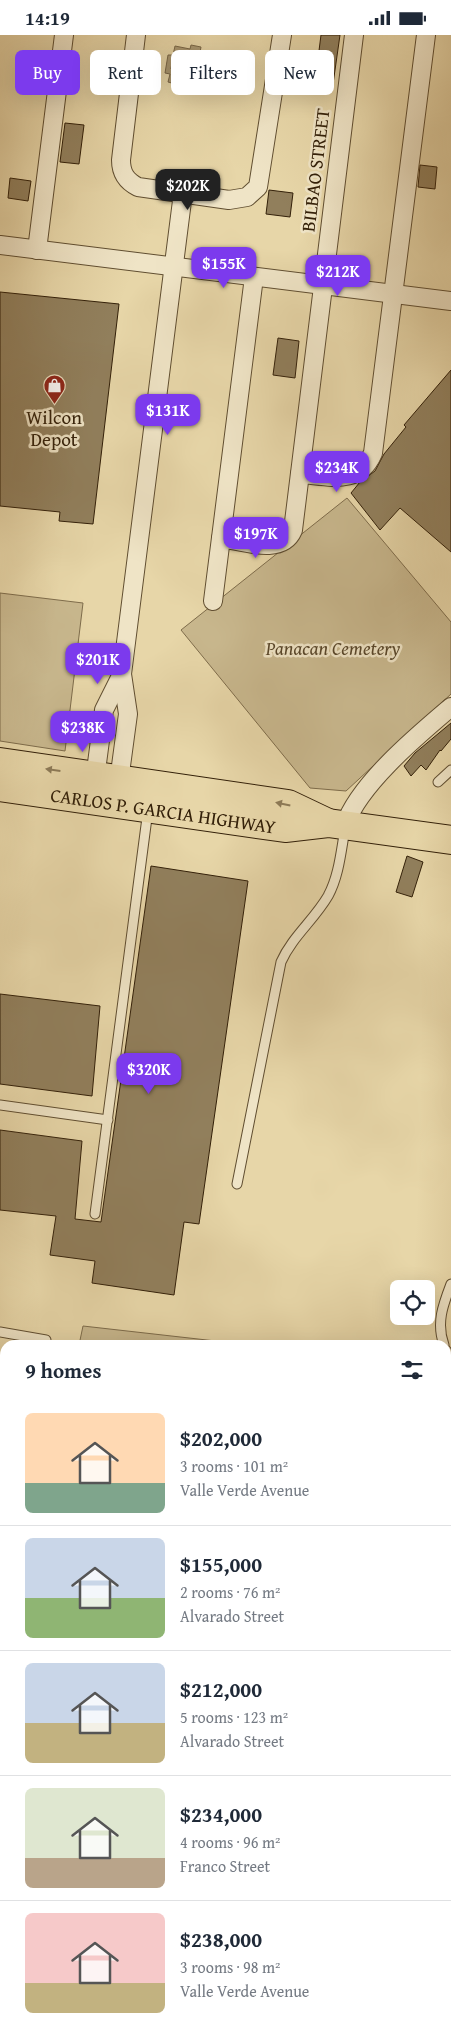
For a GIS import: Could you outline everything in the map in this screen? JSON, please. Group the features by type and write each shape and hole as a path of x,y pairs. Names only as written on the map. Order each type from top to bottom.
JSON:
{"main road":[{"name":"CARLOS P. GARCIA HIGHWAY","path":"0,762 106,790"},
{"name":"CARLOS P. GARCIA HIGHWAY","path":"0,787 106,790 150,796 285,829 337,824 451,840"}],"street":[{"path":"37,250 64,35"},
{"path":"136,35 121,168 127,179 138,187 228,200 247,197 258,187 282,35"},
{"name":"BILBAO STREET","path":"221,537 272,545 285,542 293,530 354,35"},
{"path":"300,474 352,476 362,469 373,453 426,35"},
{"path":"106,790 126,732 128,713 122,674 182,193"},
{"path":"0,245 451,301"},
{"path":"213,601 254,277"},
{"path":"106,790 102,729 104,710 122,674"},
{"path":"337,824 353,807 370,784 426,728 451,707"},
{"path":"102,729 126,732"}],"lane":[{"path":"438,782 451,770"},
{"path":"95,1214 150,796"},
{"path":"237,1184 281,962 287,949 322,906 334,884 337,824"},
{"path":"0,1105 108,1120"},
{"path":"442,1340 439,1321 451,1284"},
{"path":"0,1332 46,1340"}],"green space":[{"name":"Panacan Cemetery","path":"347,498 451,622 451,694 346,791 310,788 181,630"},
{"path":"0,593 83,603 65,751 0,741"},
{"path":"83,1326 207,1340 80,1340"}],"water":[{"path":"191,45 201,47 200,50 174,50 175,46 190,49"},
{"path":"168,55 171,55 171,83 168,82 170,74 165,73"}],"building":[{"path":"321,35 340,35 334,77 334,50 319,50"},
{"path":"65,123 84,125 79,164 60,162"},
{"path":"420,165 437,167 435,189 418,187"},
{"path":"10,178 31,181 28,201 8,198"},
{"path":"269,190 293,193 290,217 266,214"},
{"name":"Wilcon Depot","path":"0,292 119,304 93,524 59,521 60,512 0,506"},
{"path":"278,338 299,341 295,378 273,375"},
{"path":"451,370 451,552 400,508 380,530 351,493 360,482 375,471 384,454 406,427 404,425"},
{"path":"451,723 451,739 440,750 426,770 421,765 411,776 404,766 415,753"},
{"path":"407,856 423,862 412,897 396,892"},
{"path":"151,866 248,881 199,1224 184,1222 174,1295 92,1283 95,1261 50,1255 56,1216 0,1210 0,1130 82,1141 75,1219 101,1222"},
{"path":"0,994 100,1006 92,1096 0,1084"}],"place":[{"name":"Wilcon Depot","path":"54,405"}]}
